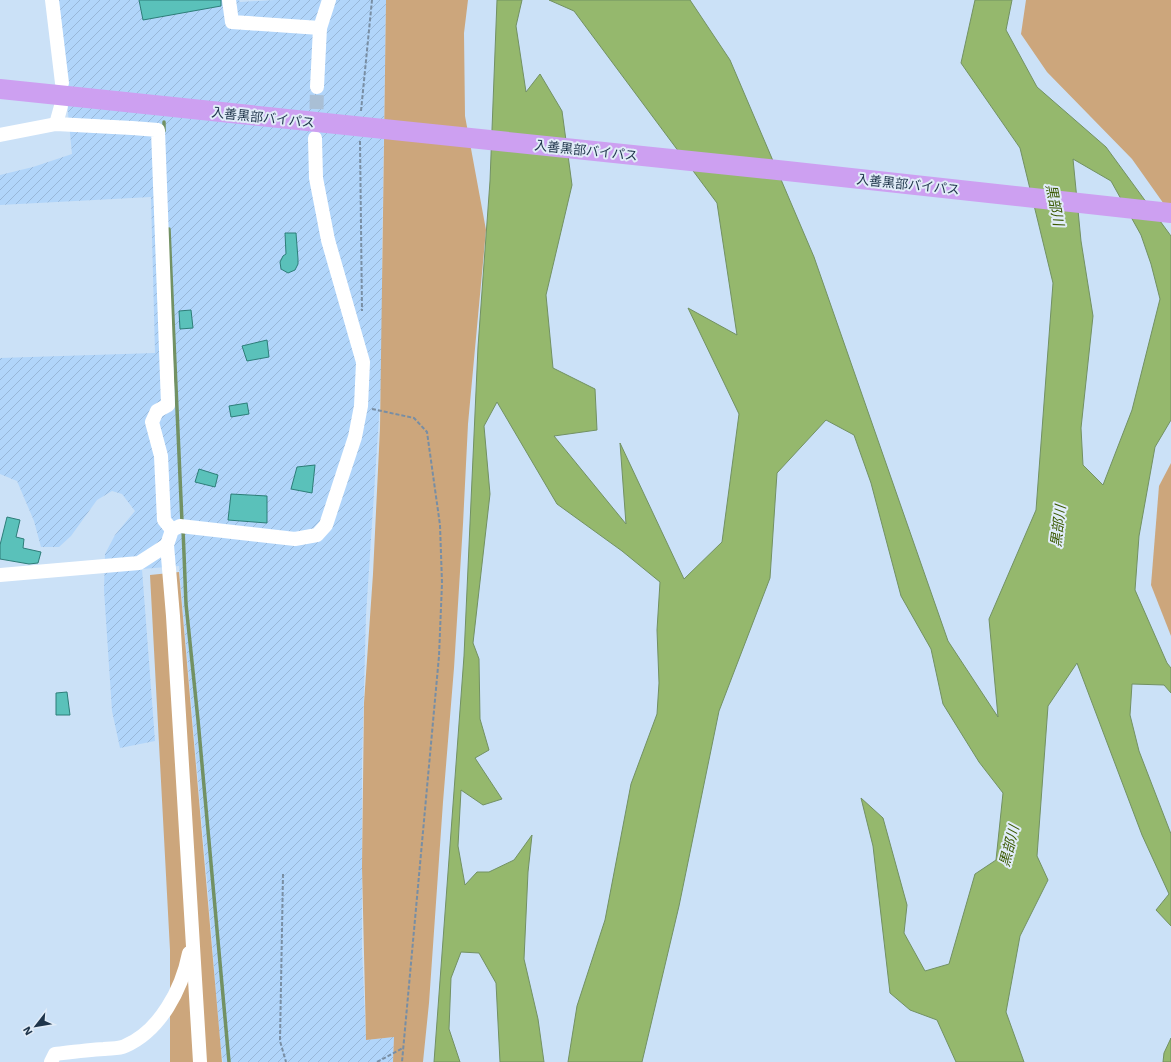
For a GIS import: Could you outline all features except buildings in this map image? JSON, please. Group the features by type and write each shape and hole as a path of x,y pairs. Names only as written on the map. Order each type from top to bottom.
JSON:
{"highway":[{"name":"入善黒部バイパス","path":"0,89 311,130 379,129 802,172 1171,212"}],"street":[{"path":"52,0 62,83"},
{"path":"229,0 232,22 320,28"},
{"path":"317,87 320,28 329,0"},
{"path":"56,124 60,106"},
{"path":"0,135 56,124 158,130 168,406 157,411 152,422 161,456 164,520 172,530"},
{"path":"200,1062 173,616 167,545 172,530 180,526 295,540 317,535 326,525 355,437 361,406 362,362 328,240 316,178 311,130"},
{"path":"0,575 139,563 167,545"},
{"path":"51,1062 56,1054 124,1046 148,1032 163,1013 175,993 186,968 192,939"}],"path":[{"path":"361,112 372,0"},
{"path":"360,135 362,315"},
{"path":"361,406 414,418 427,432 440,525 442,583 438,656 402,1062"},
{"path":"283,874 280,1041 286,1062"},
{"path":"377,1062 403,1048"}],"shaded area":[{"path":"57,0 239,0 240,2 275,0 386,0 382,252 382,371 366,615 362,763 362,949 366,1040 394,1037 393,1062 223,1062 179,566 142,569 155,741 120,748 112,711 104,590 105,554 115,535 135,511 122,494 112,491 97,500 71,536 59,547 41,547 34,521 17,481 0,474 0,358 155,353 151,197 0,205 0,175 33,167 72,154"},
{"path":"386,0 468,0 464,33 465,116 486,230 468,424 454,668 429,1003 423,1062 393,1062 394,1037 366,1040 362,867 364,703 373,574 380,428"},
{"path":"1026,0 1171,0 1171,214 1132,159 1047,72 1021,34"},
{"path":"1171,463 1171,636 1151,585 1159,486"},
{"path":"179,572 222,1062 170,1062 170,950 150,575"}],"water":[{"name":"黒部川","path":"497,0 522,0 516,26 526,92 540,74 562,111 572,185 546,295 553,368 595,389 597,430 554,436 626,524 620,443 684,579 722,542 739,414 688,308 737,335 717,203 574,11 549,0 690,0 730,60 814,257 948,641 998,717 989,619 1036,510 1053,283 1020,148 961,63 975,0 1012,0 1006,30 1037,87 1106,147 1171,236 1171,420 1155,447 1139,536 1135,590 1167,663 1171,668 1171,693 1164,685 1132,684 1130,715 1139,751 1171,834 1171,926 1156,910 1169,894 1142,835 1077,663 1048,706 1037,856 1048,880 1020,936 1006,1012 1024,1062 956,1062 937,1020 910,1010 890,993 873,846 861,798 883,818 907,905 904,933 925,971 949,964 975,874 996,860 1003,793 979,762 943,704 931,649 901,596 871,483 854,435 826,420 777,473 770,578 719,711 679,906 642,1062 568,1062 577,1006 605,920 631,784 657,714 659,683 657,630 660,582 622,551 557,504 497,402 484,426 490,494 473,643 479,659 480,719 489,750 475,758 502,799 483,805 461,790 458,846 465,885 477,872 489,872 514,860 532,835 528,872 524,959 538,1019 544,1062 500,1062 496,983 479,953 461,952 451,978 449,1029 460,1062 434,1062 464,656 478,347 490,181","holes":["1073,159 1111,181 1141,235 1151,264 1160,299 1132,410 1103,485 1083,465 1081,428 1093,316 1081,241"]},
{"path":"1171,1038 1171,1062 1163,1062 1164,1053"}],"waterway":[{"path":"164,122 164,131"},
{"path":"169,229 182,522"},
{"path":"183,529 186,604 229,1062"}],"tunnel":[{"path":"316,130 317,87"}]}
